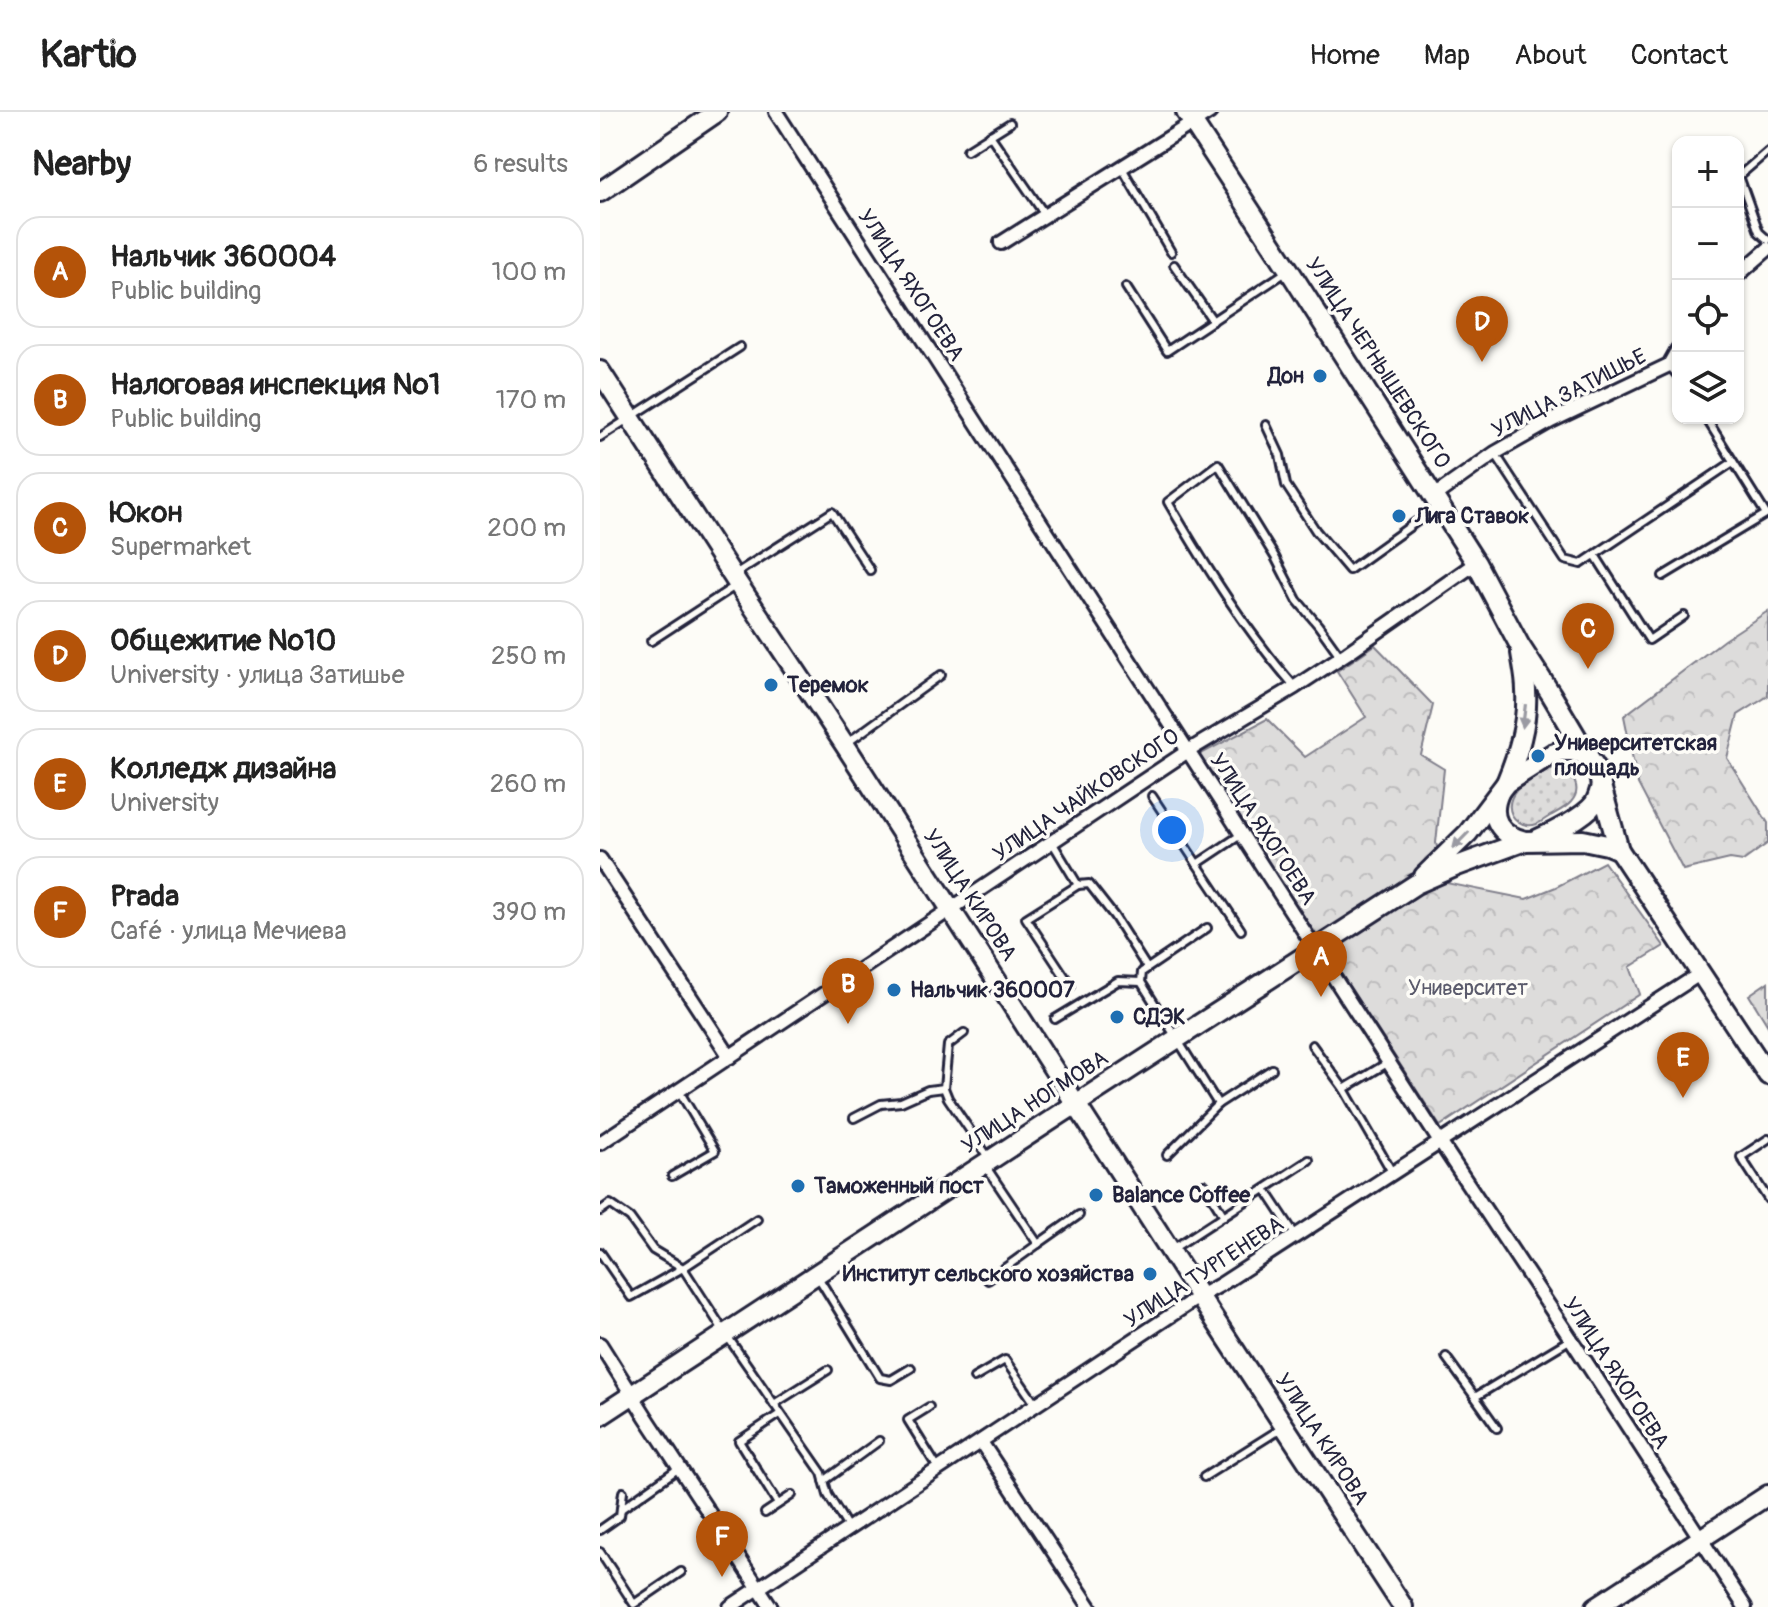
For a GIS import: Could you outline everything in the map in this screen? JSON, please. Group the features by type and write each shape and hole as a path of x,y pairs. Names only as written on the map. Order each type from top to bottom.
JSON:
{"street":[{"path":"600,192 717,112"},
{"name":"УЛИЦА ЯХОГОЕВА","path":"776,112 1440,1142 1745,1607"},
{"path":"1001,243 1122,168 1190,118 1210,112"},
{"name":"УЛИЦА ЧЕРНЫШЕВСКОГО","path":"1190,118 1437,500 1476,563 1520,646 1589,758"},
{"path":"1744,270 1768,249"},
{"name":"УЛИЦА ЗАТИШЬЕ","path":"1437,500 1495,453 1551,421 1669,365 1676,352"},
{"name":"УЛИЦА КИРОВА","path":"600,371 1403,1607"},
{"name":"УЛИЦА ЧАЙКОВСКОГО","path":"600,1143 1188,751 1341,657 1476,563"},
{"path":"1520,646 1526,710 1521,738 1494,807 1499,825 1514,839 1583,840 1619,850"},
{"path":"1416,884 1468,833 1503,787 1552,754 1561,751 1580,753 1589,758 1600,775 1619,850 1768,1075"},
{"path":"1416,884 1530,841 1585,812 1593,805 1601,786"},
{"path":"600,859 730,1057"},
{"name":"УЛИЦА НОГМОВА","path":"600,1416 1416,884"},
{"name":"УЛИЦА ТУРГЕНЕВА","path":"730,1607 1200,1296 1701,973"},
{"path":"600,1344 771,1607"},
{"path":"981,1442 1090,1607"},
{"path":"1596,1607 1768,1495"}],"lane":[{"path":"967,150 1010,123"},
{"path":"990,135 1045,216"},
{"path":"1768,151 1739,176 1759,232 1768,240"},
{"path":"1122,168 1171,252"},
{"path":"1174,265 1213,321"},
{"path":"1126,287 1167,351 1289,270"},
{"path":"600,437 740,347"},
{"path":"1669,365 1672,369"},
{"path":"1663,576 1767,513 1710,424"},
{"path":"1266,425 1280,455 1286,485 1316,531 1349,570 1437,500"},
{"path":"1495,453 1565,560 1581,564 1733,462"},
{"path":"1295,687 1211,574 1168,502 1218,464 1275,557 1297,600 1341,657"},
{"path":"651,641 832,512 870,570"},
{"path":"1595,555 1649,640 1684,616"},
{"path":"845,745 941,675"},
{"path":"1152,796 1241,930"},
{"path":"1197,864 1242,834"},
{"path":"1052,842 1078,885"},
{"path":"1071,986 1026,918 1078,885 1089,884 1147,968"},
{"path":"1207,928 1142,972 1141,982 1218,1104"},
{"path":"1055,1019 1118,981 1141,982"},
{"path":"964,1033 948,1045 944,1088 1038,1244"},
{"path":"1312,1045 1344,1089 1393,1173"},
{"path":"1344,1089 1389,1062"},
{"path":"1167,1155 1218,1104 1272,1069"},
{"path":"854,1118 881,1104 901,1102 928,1090 944,1088"},
{"path":"672,1176 715,1151 679,1091"},
{"path":"1768,1139 1741,1157 1768,1199"},
{"path":"1171,1250 1309,1160"},
{"path":"1204,1184 1224,1216"},
{"path":"1265,1189 1296,1236"},
{"path":"600,1211 610,1204 630,1218 653,1250 683,1268 822,1473 828,1495 849,1529"},
{"path":"988,1280 1079,1215"},
{"path":"600,1252 631,1297 683,1268 757,1219"},
{"path":"816,1274 880,1378 891,1380 911,1368"},
{"path":"1475,1397 1571,1339"},
{"path":"1446,1357 1497,1428"},
{"path":"974,1378 1005,1360 1036,1405"},
{"path":"774,1404 828,1370"},
{"path":"929,1407 908,1420 939,1470"},
{"path":"778,1504 739,1441 780,1414"},
{"path":"1204,1477 1286,1427"},
{"path":"824,1481 879,1441"},
{"path":"621,1509 679,1468"},
{"path":"600,1530 620,1516 623,1492"},
{"path":"765,1513 792,1495"},
{"path":"600,1552 632,1606 681,1572"}],"green space":[{"path":"1768,611 1768,696 1738,715 1727,758 1768,823 1768,843 1743,861 1730,859 1683,870 1638,784 1624,716 1724,640"},
{"name":"Университет","path":"1375,645 1433,705 1421,755 1444,769 1436,843 1446,883 1526,899 1604,862 1664,946 1630,967 1640,994 1440,1126 1199,755 1267,719 1305,757 1366,717 1337,671"},
{"path":"1559,768 1575,782 1575,797 1571,802 1536,824 1527,825 1516,820 1510,806 1517,790 1542,772"},
{"path":"1768,982 1768,1026 1749,995"}],"place":[{"name":"Общежитие №10","path":"1482,362"},
{"name":"Дон","path":"1320,376"},
{"name":"Лига Ставок","path":"1399,516"},
{"name":"Юкон","path":"1588,669"},
{"name":"Теремок","path":"771,685"},
{"name":"Университетская площадь","path":"1538,756"},
{"name":"Нальчик 360007","path":"894,990"},
{"name":"Нальчик 360004","path":"1321,997"},
{"name":"СДЭК","path":"1117,1017"},
{"name":"Налоговая инспекция №1","path":"848,1024"},
{"name":"Колледж дизайна","path":"1683,1098"},
{"name":"Таможенный пост","path":"798,1186"},
{"name":"Balance Coffee","path":"1096,1195"},
{"name":"Институт сельского хозяйства","path":"1150,1274"},
{"name":"Prada","path":"722,1577"}]}
